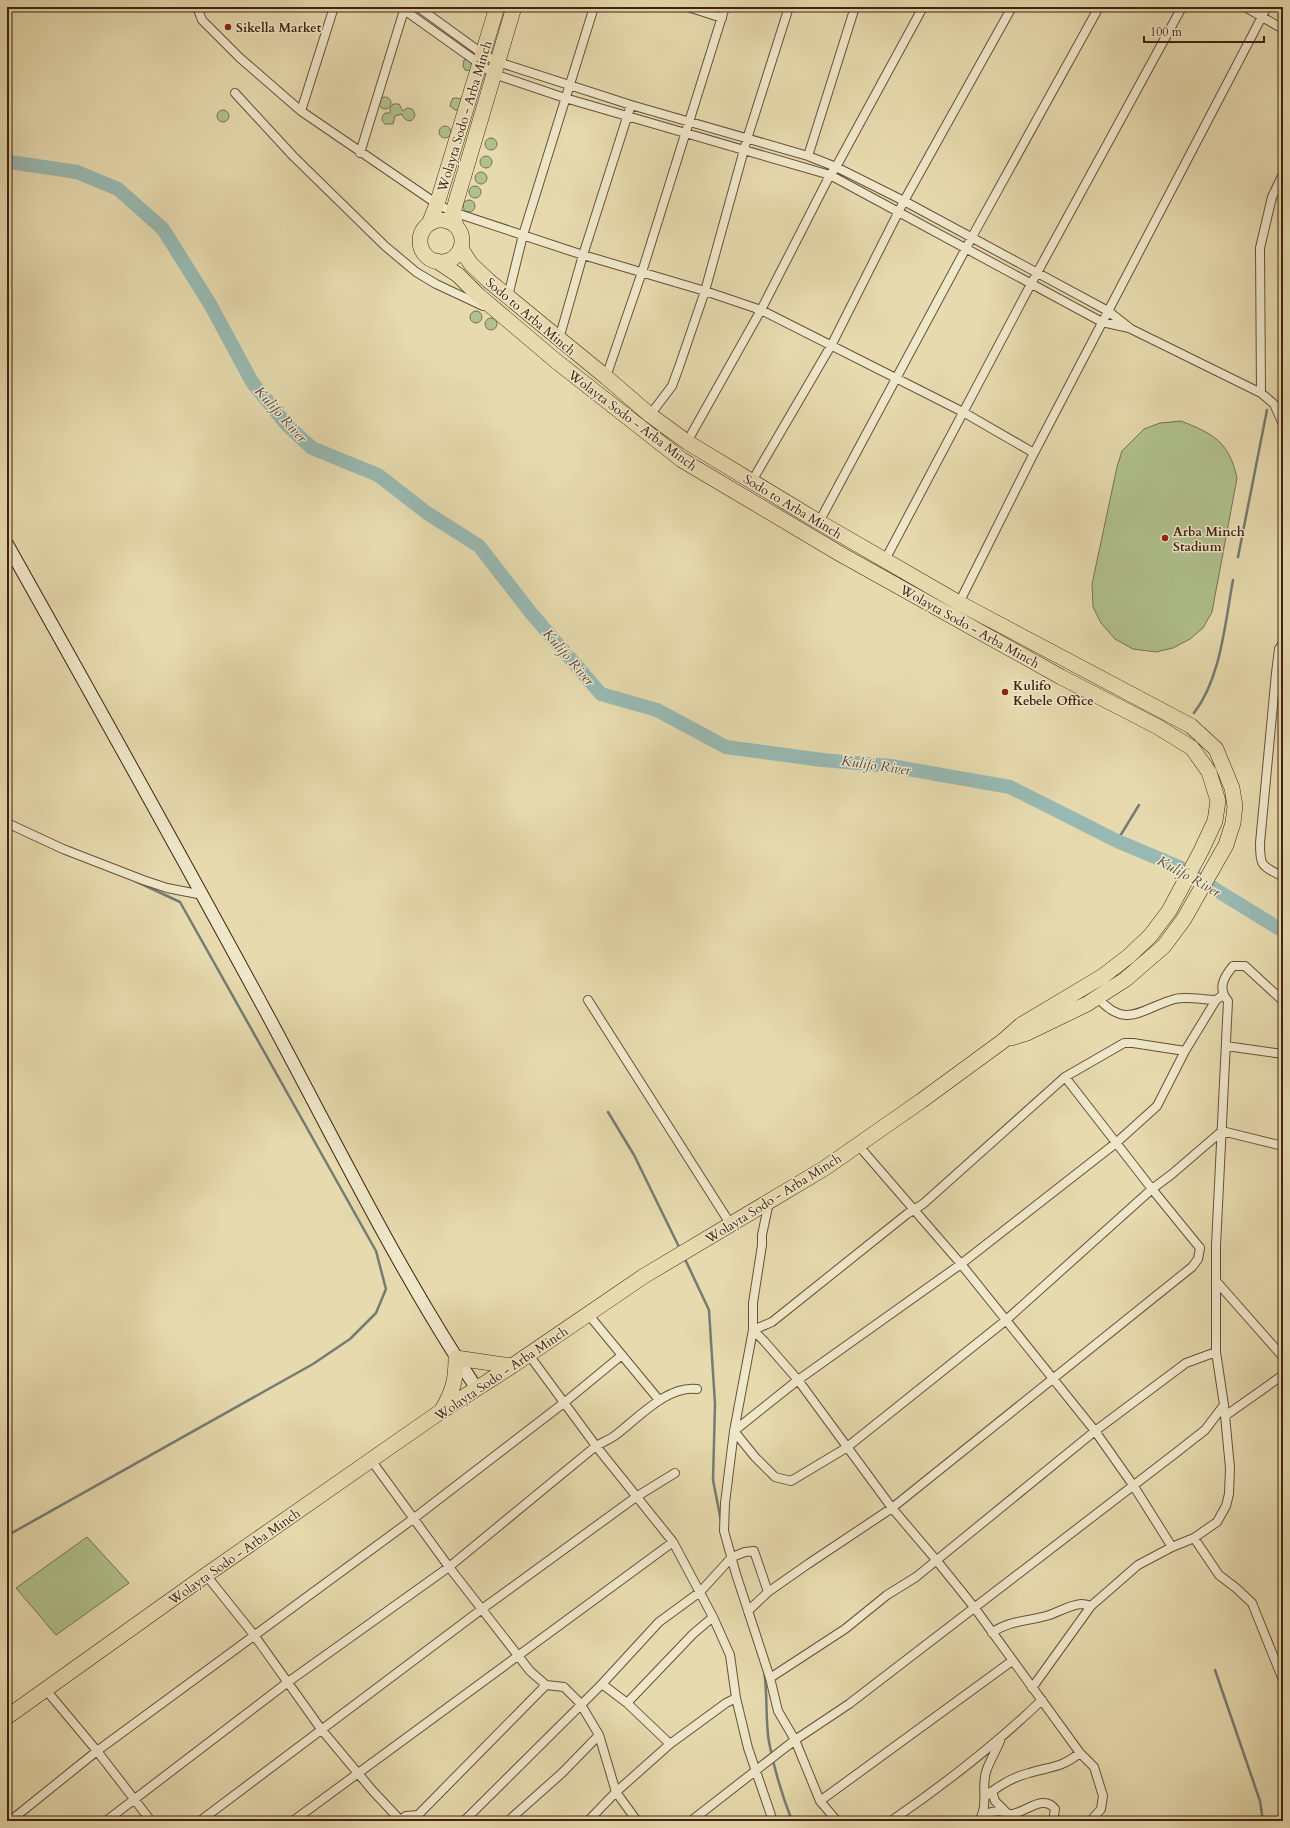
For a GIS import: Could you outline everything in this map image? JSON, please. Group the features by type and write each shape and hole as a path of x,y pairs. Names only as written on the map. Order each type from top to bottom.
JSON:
{"highway":[{"name":"Wolayta Sodo - Arba Minch","path":"7,1717 206,1575 440,1412 529,1355 644,1276 770,1202 858,1145 922,1101 1003,1041 1021,1025 1103,976 1124,960 1150,936 1169,911 1215,821 1218,801 1209,772 1192,748 1158,727 1061,677 950,616 842,555 682,460 631,421 499,313 458,275 437,261 427,257 420,246 421,234 429,224 436,204 497,7"},
{"name":"Wolayta Sodo - Arba Minch","path":"454,219 514,7"},
{"path":"429,224 435,221 454,219 462,239 461,248 452,259 446,262 437,261"},
{"name":"Sodo to Arba Minch","path":"461,248 471,264 489,281 647,412 687,442 819,522 959,603 1191,726 1216,749 1232,788 1235,806 1233,823 1219,860 1184,920"},
{"path":"631,421 647,412"},
{"path":"1061,677 1069,662"},
{"name":"Wolayta Sodo - Arba Minch","path":"1003,1041 1033,1030 1097,998 1126,980 1164,946 1184,920"},
{"path":"440,1412 451,1396 456,1379 456,1358 512,1366"}],"street":[{"path":"196,7 202,20 240,58 300,111 436,204 454,219 523,235 582,255 704,291 761,310 832,344 963,412 1034,452"},
{"path":"300,111 334,7"},
{"path":"418,7 481,59 496,68 570,86 630,105 808,156 836,167 904,201 1036,274 1108,311 1131,329 1261,393 1274,404 1283,424"},
{"path":"508,296 523,235 594,7"},
{"path":"688,7 722,18"},
{"path":"606,377 642,272 725,7"},
{"path":"647,412 672,386 704,291 747,139 789,7"},
{"path":"808,156 855,7"},
{"path":"687,442 761,310 830,175 836,167 923,7"},
{"path":"752,482 832,344 904,201 1012,7"},
{"path":"819,522 966,249 1099,7"},
{"path":"885,560 1030,284 1182,7"},
{"path":"1245,7 1283,29"},
{"path":"950,616 959,603 1034,452 1267,7"},
{"path":"360,153 403,8 496,68 565,98 830,175 1102,322 1131,329"},
{"path":"235,93 293,156 385,246 411,267 436,284 499,313"},
{"path":"559,338 582,255 630,105"},
{"path":"1261,393 1260,248 1272,197 1283,174"},
{"path":"7,544 203,895 405,1271 456,1358 477,1389"},
{"path":"1283,643 1279,650 1276,673 1260,843 1261,864 1283,877"},
{"path":"7,823 63,849 143,880 167,888 203,895"},
{"path":"734,1431 798,1380 961,1264 1116,1143 1157,1106 1185,1051 1219,997 1221,984 1233,966 1245,966 1282,999"},
{"path":"1032,1688 1091,1606 1138,1565 1172,1547 1194,1538 1217,1522 1226,1506 1229,1494 1230,1468 1224,1405 1216,1352 1216,1246 1228,1001 1219,997 1177,998 1134,1014 1121,1015 1110,1011 1097,998"},
{"path":"588,1000 731,1225"},
{"path":"753,1330 772,1322 923,1204 1065,1077 1124,1044 1133,1042 1185,1051"},
{"path":"1226,1046 1283,1054"},
{"path":"748,1611 768,1592 892,1508 1192,1267 1198,1259 1200,1248 1065,1077"},
{"path":"1222,1131 1283,1146"},
{"path":"734,1431 755,1458 775,1477 791,1481 846,1448 1005,1321 1152,1189 1172,1174 1222,1131"},
{"path":"858,1145 961,1264 1005,1321 1095,1431 1134,1485 1172,1547"},
{"path":"770,1202 762,1235 762,1246 753,1303 753,1330 740,1406 734,1431 725,1503 724,1531 770,1678 778,1711 795,1740 820,1801 837,1821"},
{"path":"1200,1248 1216,1246"},
{"path":"1216,1280 1283,1357"},
{"path":"588,1314 659,1400"},
{"path":"753,1330 798,1380 846,1448 892,1508 974,1607 1080,1753 1094,1767 1103,1796 1101,1809 1093,1818 1093,1821"},
{"path":"770,1678 815,1649 887,1595 916,1577 1095,1431 1186,1363 1216,1352"},
{"path":"10,1821 97,1751 413,1519 565,1402 622,1354"},
{"path":"529,1355 596,1446 673,1542 700,1592 730,1656 736,1698 748,1748 773,1821"},
{"path":"1225,1416 1283,1375"},
{"path":"106,1821 288,1682 449,1568 596,1446 616,1435 659,1400 687,1388 697,1388"},
{"path":"691,1821 765,1765 795,1740 849,1704 1205,1430 1224,1405"},
{"path":"371,1460 449,1568 530,1671 546,1685 564,1687 580,1704 599,1735 616,1792 637,1821"},
{"path":"200,1821 482,1609 636,1497 676,1473"},
{"path":"1194,1538 1219,1575 1252,1603 1283,1680"},
{"path":"293,1821 673,1542"},
{"path":"464,1821 580,1704 602,1684 659,1622 700,1592 732,1557 745,1552 754,1551 768,1592"},
{"path":"206,1575 254,1635 321,1729 400,1820 406,1816 420,1818 546,1685"},
{"path":"992,1633 998,1628 1011,1623 1047,1616 1081,1604 1091,1606"},
{"path":"627,1703 693,1634 713,1617"},
{"path":"820,1801 1012,1661"},
{"path":"602,1684 627,1703 670,1744"},
{"path":"46,1690 97,1751 152,1821"},
{"path":"588,1821 616,1792 670,1744 726,1703 736,1698"},
{"path":"891,1821 929,1795 1001,1738 1042,1700"},
{"path":"508,1821 562,1773 599,1735"},
{"path":"981,1818 985,1797 986,1772 1001,1738"},
{"path":"985,1797 992,1791 1015,1778 1028,1773 1058,1767 1080,1753"},
{"path":"992,1791 995,1801 1006,1812"},
{"path":"981,1818 992,1812 1006,1812 1014,1814 1034,1805 1046,1802 1051,1804 1055,1809 1053,1821"}],"green space":[{"path":"468,58 474,60 471,71 465,70 463,66 464,60"},
{"path":"383,97 387,97 391,103 387,109 383,109 379,105 379,101"},
{"path":"453,98 461,99 459,110 455,110 450,106"},
{"path":"393,104 399,104 403,111 407,108 412,109 415,114 413,119 409,121 403,117 402,114 395,116 393,124 385,124 382,117 385,113 390,113 390,108"},
{"path":"225,110 228,111 228,121 221,122 218,121 217,114 218,111"},
{"path":"447,126 450,127 450,137 443,138 440,137 439,130 440,127"},
{"path":"493,138 496,139 496,149 489,150 486,149 485,142 486,139"},
{"path":"488,156 491,157 491,167 484,168 481,167 480,160 481,157"},
{"path":"483,172 486,173 486,183 479,184 476,183 475,176 476,173"},
{"path":"477,186 480,187 480,197 473,198 470,197 469,190 470,187"},
{"path":"471,200 474,201 474,211 467,212 464,211 463,204 464,201"},
{"path":"478,311 481,312 481,322 474,323 471,322 470,315 471,312"},
{"path":"493,318 496,319 496,329 489,330 486,329 485,322 486,319"},
{"path":"1181,421 1203,430 1218,441 1230,456 1237,478 1212,612 1203,628 1190,639 1173,648 1156,652 1133,649 1115,639 1101,623 1093,607 1092,584 1117,467 1122,451 1144,429 1160,423"},
{"path":"87,1537 129,1583 56,1635 16,1588"}],"waterway":[{"name":"Kulifo River","path":"7,159 10,162 77,172 118,189 163,229 210,304 252,382 287,425 312,448 378,475 427,513 479,546 531,613 601,694 657,710 726,747 822,760 891,766 1010,787 1117,841 1179,867 1283,931"},
{"path":"1238,557 1267,410"},
{"path":"1194,713 1210,684 1221,650 1233,580"},
{"path":"1117,841 1139,805"},
{"path":"7,1533 10,1534 313,1364 350,1339 376,1313 386,1289 376,1251 180,902 133,880"},
{"path":"608,1112 634,1155 680,1249"},
{"path":"684,1257 709,1310 715,1404 713,1480 721,1521"},
{"path":"1215,1670 1260,1801 1263,1821"},
{"path":"764,1671 769,1742 773,1762 792,1821"}],"place":[{"name":"Sikella Market","path":"228,27"},
{"name":"Arba Minch Stadium","path":"1165,538"},
{"name":"Kulifo Kebele Office","path":"1005,692"}]}
